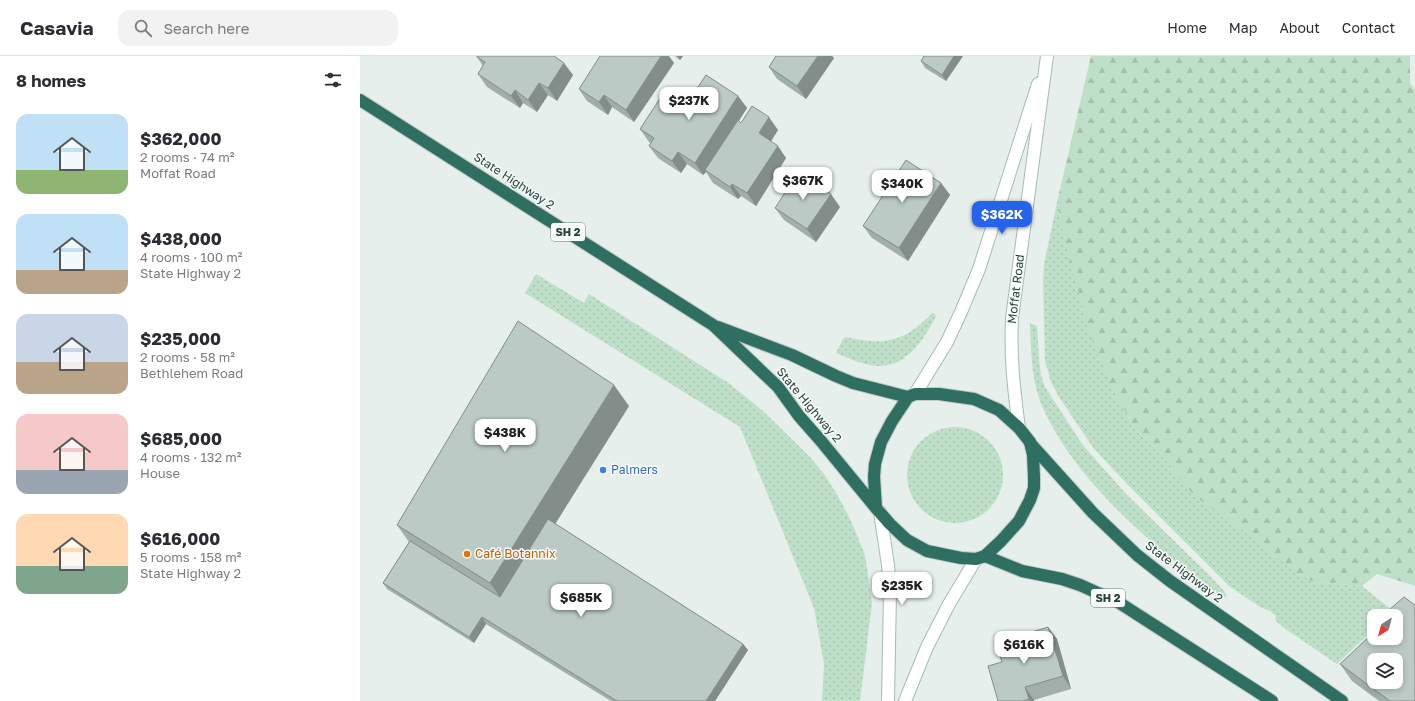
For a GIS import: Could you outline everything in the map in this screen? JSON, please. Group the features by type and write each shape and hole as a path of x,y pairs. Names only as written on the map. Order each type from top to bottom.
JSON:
{"highway":[{"name":"State Highway 2","path":"360,100 713,325 778,387 799,416 878,510"},
{"name":"State Highway 2","path":"713,325 792,355 853,383 912,395"},
{"name":"SH 2","path":"912,395 939,394 974,399 999,410 1019,428"},
{"path":"878,510 874,477 875,464 881,442 892,421 912,395"},
{"name":"State Highway 2","path":"1019,428 1093,512 1137,555 1170,582 1342,701"},
{"path":"980,557 1001,541 1019,521 1030,500 1034,488 1034,476 1033,455 1030,442"},
{"name":"SH 2","path":"878,510 907,540 927,551 961,558 980,557 1022,571 1062,579 1080,585 1118,602 1272,701"}],"main road":[{"name":"Moffat Road","path":"912,395 947,342 979,269 1047,56"},
{"name":"Moffat Road","path":"1019,428 1011,358 1012,318 1047,56"},
{"path":"878,510 888,565 890,592 888,701"},
{"path":"905,701 927,647 949,604 980,557"}],"green space":[{"path":"1091,56 1410,56 1410,83 1415,90 1415,586 1377,574 1362,586 1314,582 1296,573 1244,531 1196,497 1181,481 1166,459 1136,430 1115,393 1090,335 1060,222 1058,198"},
{"path":"1058,198 1107,373 1115,393 1136,430 1166,459 1181,481 1218,512 1314,582 1362,586 1391,609 1367,609 1367,636 1337,664 1284,628 1275,620 1276,616 1270,611 1260,607 1229,586 1094,449 1059,397 1051,382 1045,361 1044,264"},
{"path":"536,274 584,303 589,294 730,384 764,412 810,457 824,474 838,496 852,523 865,555 872,603 860,701 822,701 824,664 814,608 740,427 525,293"},
{"path":"932,313 936,316 926,334 913,350 897,362 876,366 856,361 836,353 843,339 846,337 872,341 893,339 903,336 913,330"},
{"path":"1030,323 1037,326 1039,360 1041,375 1045,387 1082,444 1126,494 1211,577 1224,591 1227,597 1222,597 1144,535 1118,510 1072,458 1054,430 1037,392 1032,363"},
{"path":"955,427 973,431 982,435 989,441 995,448 999,457 1003,475 999,493 995,502 989,509 982,515 973,519 955,523 937,519 928,515 921,509 915,502 911,493 907,475 911,457 915,448 921,441 928,435 937,431"}],"building":[{"path":"477,56 554,56 564,63 548,88 539,83 528,100 515,90 511,96 478,74 485,62"},
{"path":"600,56 661,56 626,110 604,95 599,102 579,89"},
{"path":"776,56 818,56 797,86 769,67"},
{"path":"924,56 954,56 942,75 921,61"},
{"path":"706,75 738,96 695,163 678,152 672,161 649,146 654,138 640,129 661,97 682,111"},
{"path":"752,106 769,117 759,133 778,146 747,193 732,184 730,187 705,170 738,120 741,123"},
{"path":"906,160 941,183 899,248 863,226"},
{"path":"798,173 831,194 807,229 775,208"},
{"path":"518,321 614,385 490,583 397,525"},
{"path":"548,519 743,644 706,701 617,701 482,617 469,637 383,583 410,541 500,597"},
{"path":"1404,597 1415,605 1415,700 1390,701 1374,689 1403,689 1403,653 1367,653 1367,684 1340,664 1367,639 1367,645 1403,645 1403,609 1390,609"},
{"path":"1048,627 1063,676 1025,687 1029,699 1023,701 998,701 988,666 1002,662 996,643"}],"place":[{"name":"Palmers","path":"603,470"},
{"name":"Café Botannix","path":"467,554"}]}
